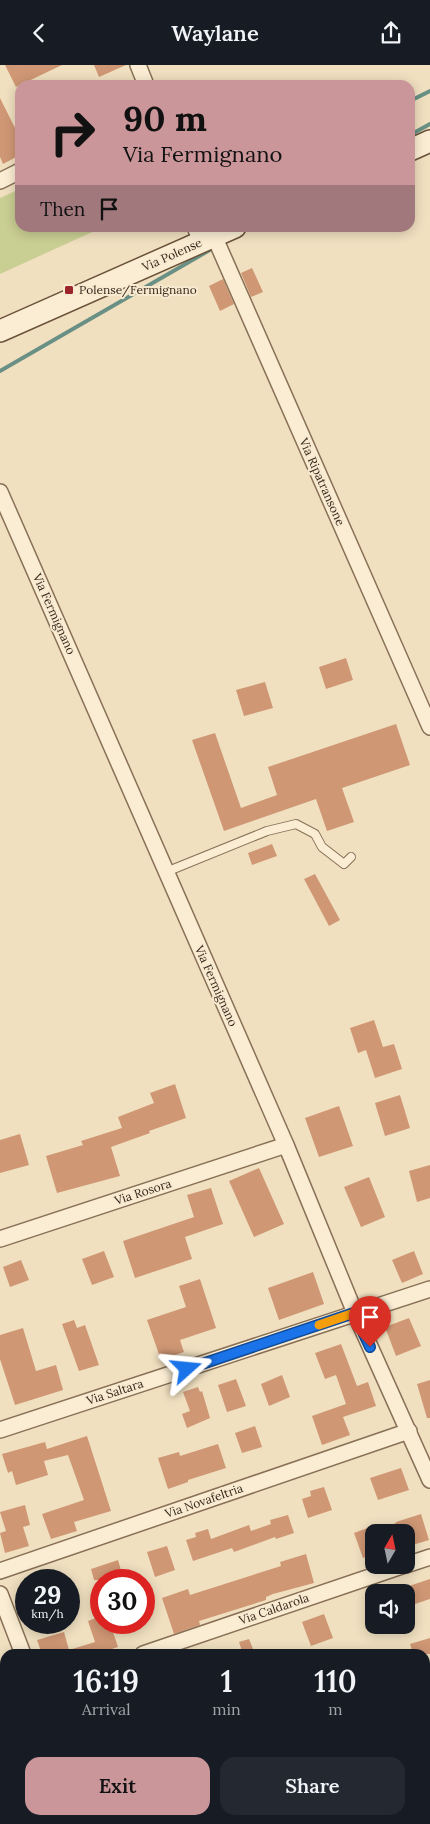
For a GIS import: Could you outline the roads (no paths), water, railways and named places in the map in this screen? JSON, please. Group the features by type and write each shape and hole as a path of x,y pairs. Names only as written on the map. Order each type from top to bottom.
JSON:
{"main road":[{"path":"415,148 430,141"},
{"name":"Via Polense","path":"0,331 205,233"}],"street":[{"path":"138,65 144,80"},
{"path":"0,181 15,174"},
{"name":"Via Ripatransone","path":"205,233 430,727"},
{"name":"Via Fermignano","path":"0,491 286,1145 354,1313 430,1480"},
{"name":"Via Rosora","path":"0,1239 286,1145"},
{"name":"Via Saltara","path":"0,1430 430,1289"},
{"name":"Via Novafeltria","path":"0,1571 409,1431"},
{"name":"Via Caldarola","path":"415,1562 430,1557"},
{"name":"Via Caldarola","path":"158,1649 379,1574"},
{"path":"0,1594 21,1649"}],"lane":[{"path":"166,871 267,831 296,824 316,834 322,847 344,864 351,857"}],"waterway":[{"path":"415,98 430,91"},
{"path":"415,132 430,124"},
{"path":"0,371 215,247"}],"place":[{"name":"Polense/Fermignano","path":"69,290"}]}
